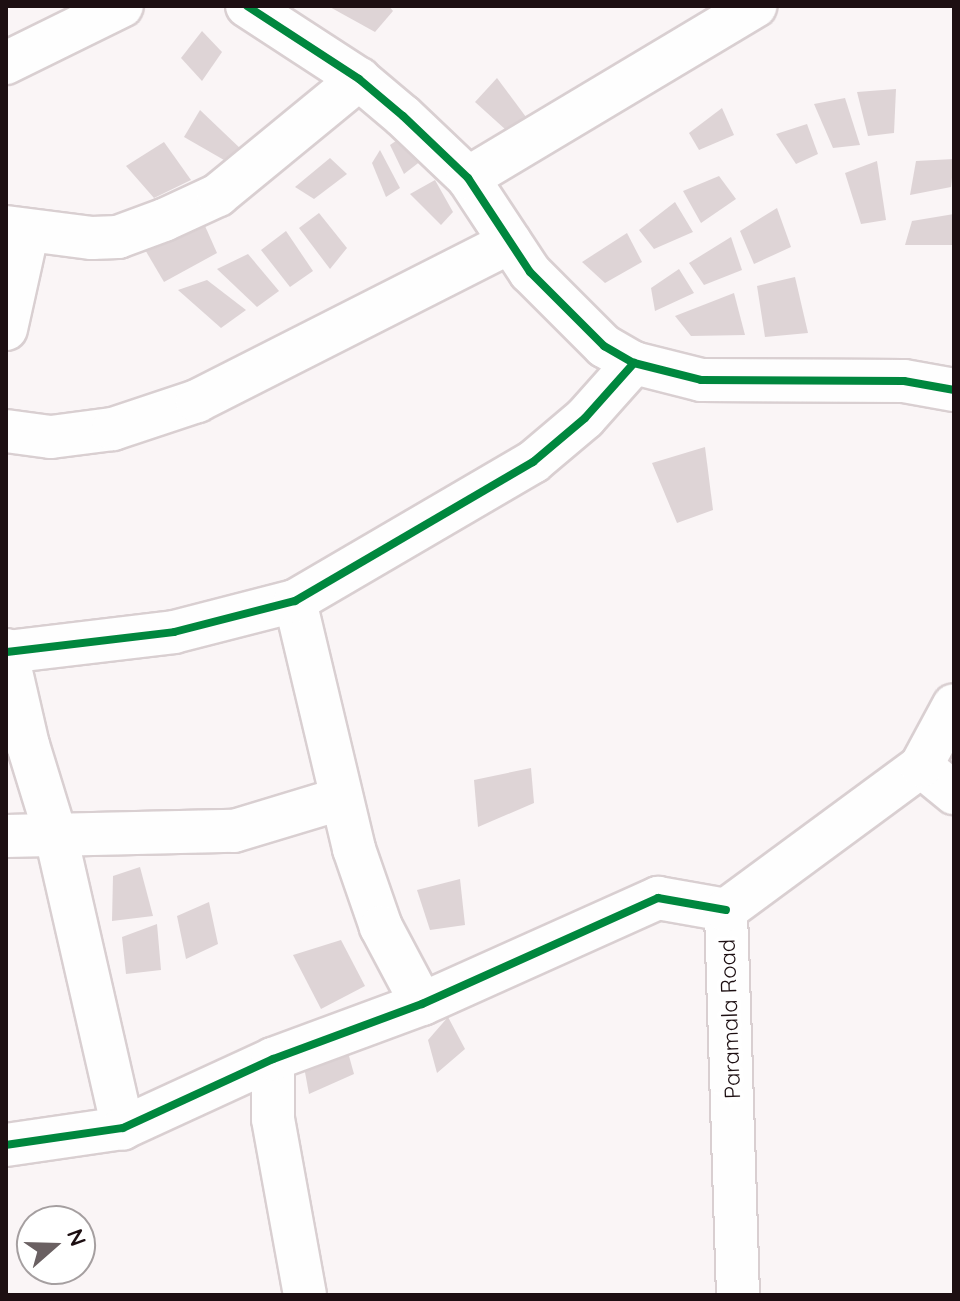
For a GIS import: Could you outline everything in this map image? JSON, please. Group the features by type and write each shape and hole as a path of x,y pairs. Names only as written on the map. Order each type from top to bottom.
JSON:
{"street":[{"path":"247,6 359,79 468,178 530,272 604,346 634,363 701,380 904,381 954,390"},
{"path":"468,178 755,6"},
{"path":"6,63 103,10"},
{"path":"6,329 17,228 118,237 164,220 218,195 359,79"},
{"path":"6,431 51,437 113,429 197,401 510,242"},
{"path":"123,1128 56,836 17,743 6,651 174,632 295,601 533,462 585,418 634,363"},
{"path":"295,601 340,799 381,927 422,1004"},
{"name":"Paramala Road","path":"738,1295 726,910 921,766 954,705"},
{"path":"921,766 954,793"},
{"path":"6,836 234,831 340,799"},
{"path":"6,1145 123,1128 273,1059 422,1004 658,898 726,910"},
{"path":"273,1059 273,1119 305,1295"}],"building":[{"path":"328,6 389,6 393,11 375,32"},
{"path":"202,31 222,52 202,81 181,58"},
{"path":"497,78 526,117 506,130 475,102"},
{"path":"896,89 894,133 868,136 857,92"},
{"path":"845,98 860,145 833,148 814,104"},
{"path":"722,108 734,135 699,150 689,133"},
{"path":"200,110 243,151 224,160 184,137"},
{"path":"807,124 818,154 796,164 776,134"},
{"path":"409,132 426,157 404,174 390,145"},
{"path":"164,142 191,180 154,198 126,166"},
{"path":"380,150 400,188 386,197 372,163"},
{"path":"330,158 347,174 314,199 295,187"},
{"path":"954,159 951,187 910,195 916,161"},
{"path":"877,161 886,220 861,224 845,173"},
{"path":"719,176 736,199 701,223 683,191"},
{"path":"435,180 453,212 441,225 410,194"},
{"path":"675,202 693,232 654,249 639,230"},
{"path":"777,208 791,247 754,264 740,231"},
{"path":"319,213 347,248 330,269 299,228"},
{"path":"954,214 954,245 905,245 912,221"},
{"path":"205,226 217,253 164,282 144,248"},
{"path":"286,231 313,271 290,287 261,250"},
{"path":"627,233 642,262 605,283 582,262"},
{"path":"731,237 742,270 704,285 689,263"},
{"path":"248,254 279,291 257,307 217,269"},
{"path":"679,269 694,293 655,311 651,288"},
{"path":"795,277 808,333 765,337 757,286"},
{"path":"207,280 246,310 221,328 178,290"},
{"path":"734,293 745,335 691,336 675,316"},
{"path":"705,447 713,510 677,523 652,463"},
{"path":"531,768 534,803 478,827 474,780"},
{"path":"140,867 153,916 112,921 113,876"},
{"path":"460,879 465,925 430,930 417,890"},
{"path":"209,902 218,944 186,959 177,916"},
{"path":"157,924 161,970 126,974 122,937"},
{"path":"341,940 365,986 321,1009 293,955"},
{"path":"448,1017 465,1049 437,1073 428,1040"},
{"path":"344,1038 354,1074 309,1094 302,1056"}],"cycle path":[{"path":"247,6 359,79 403,116 468,178 530,272 604,346 634,363 701,380 904,381 954,390"},
{"path":"7,652 174,632 295,601 533,462 585,418 634,363"},
{"path":"6,1145 123,1128 273,1059 422,1004 658,898 726,910"}]}
